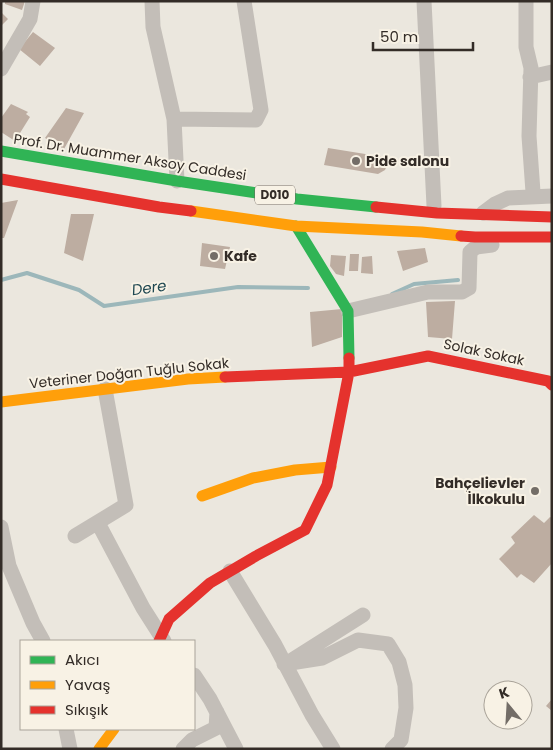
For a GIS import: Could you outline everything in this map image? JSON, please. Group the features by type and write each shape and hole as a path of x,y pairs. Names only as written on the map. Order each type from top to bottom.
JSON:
{"main road":[{"name":"Prof. Dr. Muammer Aksoy Caddesi","path":"1,151 177,181 297,198 437,212 552,217"},
{"name":"D010","path":"1,179 159,207 296,226 422,232 475,237 552,239"},
{"path":"416,210 421,207 434,206 462,207 479,214"},
{"path":"162,640 169,619 210,583 305,530 327,485 349,372 348,311 296,226"},
{"name":"Solak Sokak","path":"349,372 428,356 548,381 552,384"},
{"name":"Veteriner Doğan Tuğlu Sokak","path":"1,402 188,379 349,372"},
{"path":"202,496 252,478 294,470 331,467"},
{"path":"99,749 113,730"}],"street":[{"path":"1,69 30,19 32,1"},
{"path":"152,1 153,27 174,120 177,181"},
{"path":"174,120 256,120 261,110 244,1"},
{"path":"424,1 434,206"},
{"path":"526,1 526,47 531,68 529,136 533,192 536,196"},
{"path":"530,77 552,72"},
{"path":"479,214 508,198 552,196"},
{"path":"348,311 428,292 462,292 469,288 470,252 476,247 498,244 524,244 552,239"},
{"path":"75,536 126,505 106,389"},
{"path":"98,523 162,640"},
{"path":"1,528 9,566 42,640"},
{"path":"230,571 275,645 333,749"},
{"path":"284,664 363,615"},
{"path":"284,664 322,658 358,640 388,644 399,662 405,685 406,708 401,740 392,749"},
{"path":"195,676 210,699 236,749"},
{"path":"183,749 192,740 216,728 217,712"},
{"path":"66,730 70,749"}],"building":[{"path":"5,1 25,1 22,10 5,4"},
{"path":"1,12 8,19 1,26"},
{"path":"33,32 55,48 40,66 19,49"},
{"path":"11,104 28,112 26,114 30,117 15,141 1,132 1,118"},
{"path":"66,108 84,113 64,149 45,138"},
{"path":"328,148 390,158 385,170 378,174 324,165"},
{"path":"18,200 4,238 1,238 1,203"},
{"path":"71,214 94,214 83,261 64,253"},
{"path":"202,243 230,247 225,269 200,266"},
{"path":"425,248 428,262 403,271 397,251"},
{"path":"350,254 359,254 358,271 349,271"},
{"path":"331,255 346,256 344,276 336,274 330,266"},
{"path":"372,256 373,274 361,273 362,257"},
{"path":"455,301 452,339 428,337 426,302"},
{"path":"342,309 342,337 312,347 310,312"},
{"path":"534,515 544,523 550,517 552,518 552,563 534,583 521,574 517,578 499,559 515,543 511,537"},
{"path":"552,699 552,711 546,706"}],"waterway":[{"name":"Dere","path":"1,280 27,273 79,290 104,306 238,287 308,288"},
{"name":"Dere","path":"392,294 414,284 458,280"}],"traffic: fast":[{"path":"1,151 297,199 376,207"},
{"path":"296,226 348,311 349,358"}],"traffic: slow":[{"path":"191,211 296,226 422,232 461,236"},
{"path":"1,402 188,379 225,377"},
{"path":"202,496 253,478 295,470 331,467"},
{"path":"99,749 113,730"}],"traffic: jam":[{"path":"1,179 191,211"},
{"path":"376,207 437,213 552,217"},
{"path":"461,236 552,237"},
{"path":"225,377 349,372 428,356 548,381 552,385"},
{"path":"159,640 169,619 210,583 305,530 327,485 349,372 349,358"}],"place":[{"name":"Pide salonu","path":"356,161"},
{"name":"Kafe","path":"214,256"},
{"name":"Bahçelievler İlkokulu","path":"535,491"}]}
